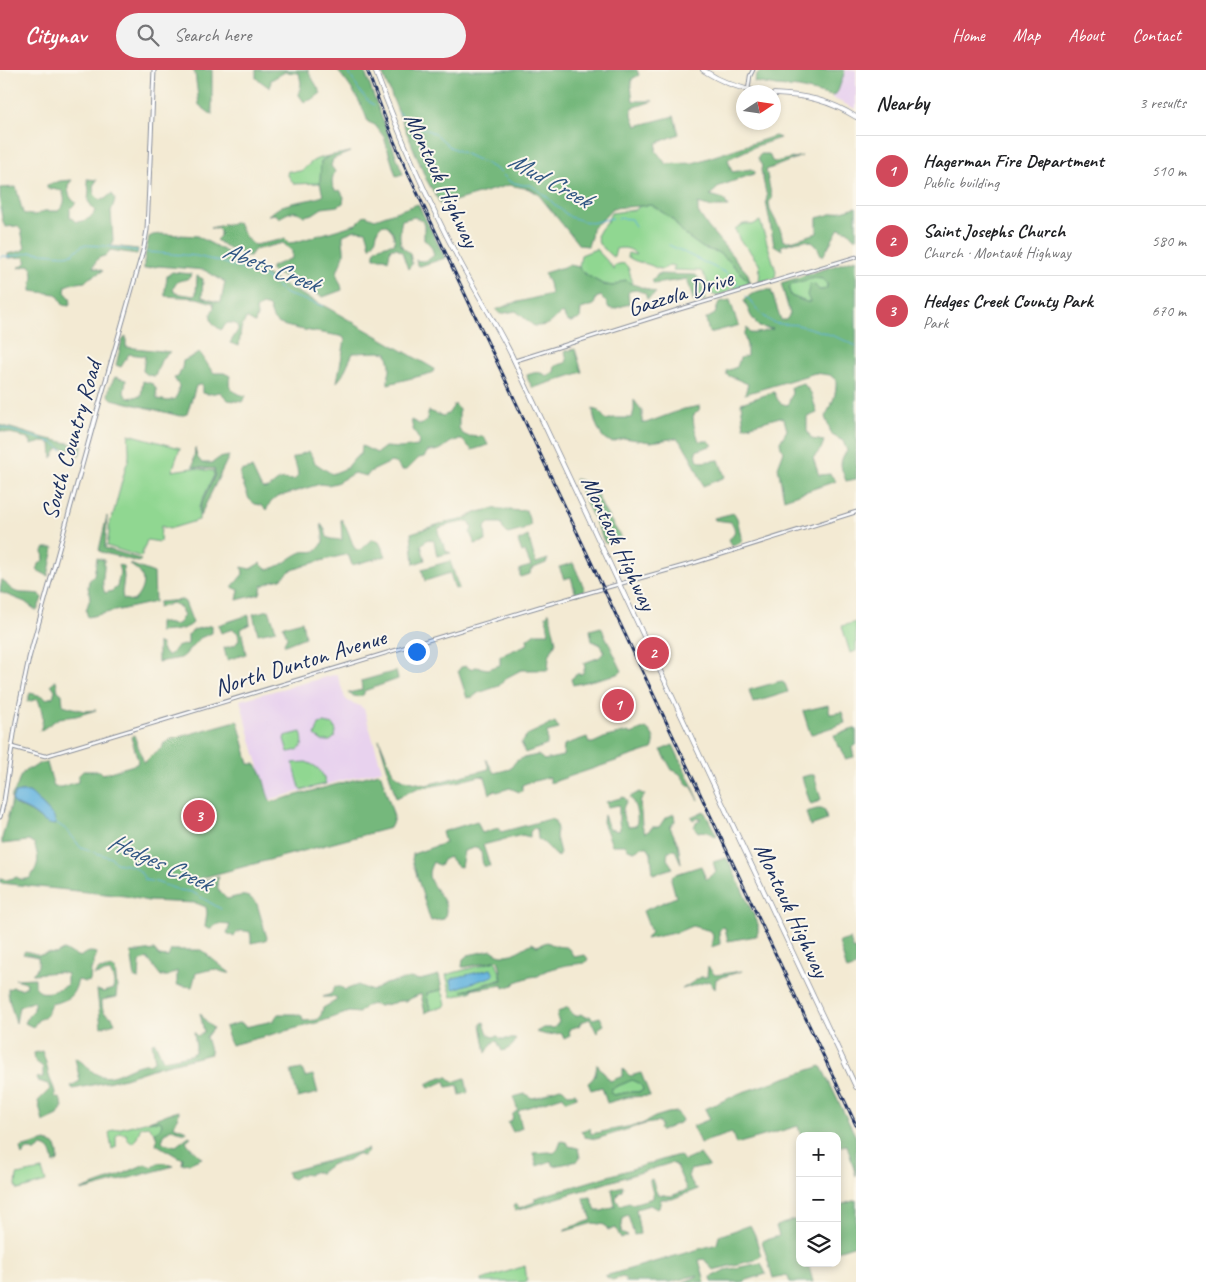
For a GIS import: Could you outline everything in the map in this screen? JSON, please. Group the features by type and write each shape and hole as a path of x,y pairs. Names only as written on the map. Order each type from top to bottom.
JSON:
{"main road":[{"name":"South Country Road","path":"0,817 29,658 91,430 144,248 147,230 154,70"},
{"name":"Montauk Highway","path":"375,70 401,138 452,247 496,324 514,361 856,1087"},
{"path":"703,70 736,86"},
{"path":"781,94 799,95 819,100 837,106 856,117"}],"street":[{"path":"749,85 753,70"},
{"name":"Gazzola Drive","path":"514,361 856,257"},
{"name":"North Dunton Avenue","path":"12,747 45,756 508,616 689,564 856,512"}],"shaded area":[{"path":"843,70 856,70 856,109 832,98"},
{"path":"337,674 345,698 364,709 382,770 268,800 240,700"}],"green space":[{"path":"192,70 212,70 212,115 199,105 195,73"},
{"path":"256,70 309,70 321,93 313,99 304,102 299,95 301,83 299,73 285,72 271,80 270,88 256,78"},
{"path":"337,70 364,70 403,174 396,176 384,137 375,125 368,122 355,94"},
{"path":"381,70 637,70 639,75 632,79 631,86 633,101 653,101 632,108 632,115 636,126 674,116 679,134 657,143 656,151 666,164 693,163 775,136 780,138 756,146 728,159 732,172 751,169 756,173 720,186 710,195 724,199 728,207 712,207 698,203 698,212 708,227 748,274 750,283 727,259 717,252 703,248 685,235 672,219 652,205 613,208 592,228 588,246 579,245 538,194 530,189 509,185 441,205 426,179"},
{"path":"762,70 845,71 838,91 832,96 799,88 754,82 756,76"},
{"path":"350,152 333,159 331,166 335,171 332,184 336,191 340,190 344,197 343,203 338,206 322,208 313,214 304,216 297,212 288,213 279,218 276,214 268,215 282,206 323,196 320,183 321,161 329,156"},
{"path":"761,154 769,154 772,161 775,162 802,156 766,170 772,199 769,202 770,210 781,231 783,241 791,241 817,233 817,218 856,207 856,238 848,231 839,228 823,256 821,256 818,249 810,241 805,240 781,246 782,250 774,245 761,170 762,166 758,157"},
{"path":"329,156 321,161 320,183 294,184 287,174 288,171 303,170 315,160"},
{"path":"87,179 97,180 93,186 94,194 100,200 105,199 111,194 115,200 111,211 113,240 111,246 138,249 137,254 110,250 107,255 98,258 93,267 103,271 85,282 66,286 65,292 71,299 69,306 63,305 56,294 31,291 33,275 30,265 18,268 27,262 24,257 8,258 8,254 25,248 21,230 17,226 5,227 1,213 0,188 16,187 23,213 34,215 44,211 58,211 64,202 62,191 47,188 47,185 72,180 68,185 68,190 70,197 76,203 70,209 70,217 76,222 87,219 95,211 88,201"},
{"path":"418,204 445,258 420,266 417,265 416,260 430,259 434,255 431,246 424,240 422,220 414,217 402,220 400,230 401,245 410,253 412,264 408,269 402,252 397,248 391,248 388,260 385,258 374,258 377,248 395,243 393,232 388,226 383,224 378,229 375,241 370,247 366,231 355,230 343,235 344,255 337,275 342,290 323,297 271,271 271,267 292,258 292,251 283,243 254,250 250,256 246,256 216,240 220,236 220,230 210,228 238,222 247,238 255,245 285,239 289,243 356,224 365,215 375,219"},
{"path":"652,205 672,219 685,235 703,248 717,252 727,259 750,283 735,289 733,287 723,294 714,295 711,294 706,278 701,271 673,270 675,266 669,265 664,269 658,269 635,261 627,256 628,253 636,255 630,249 616,249 614,257 599,244 597,236 611,213 634,210 639,206"},
{"path":"760,221 776,271 775,278 759,282 759,264 740,241 735,229 743,224 752,225"},
{"path":"161,234 197,236 328,308 434,370 432,373 388,384 390,363 387,353 353,353 337,382 345,340 343,337 281,324 276,322 269,307 262,305 256,309 255,323 246,318 241,329 239,346 230,343 238,330 237,325 227,323 221,330 215,325 211,318 214,308 213,303 197,298 165,296 167,276 172,272 191,274 187,279 177,282 173,289 175,293 194,296 196,294 197,276 203,279 202,297 214,301 221,302 225,282 204,270 159,266 144,269 149,237"},
{"path":"596,249 611,265 613,270 614,266 626,265 633,285 625,280 614,286 604,284 583,271 579,267 581,255"},
{"path":"856,259 856,479 846,481 841,463 847,451 843,441 832,435 825,417 836,391 836,380 830,375 815,373 745,394 748,384 727,375 726,371 737,367 740,358 747,356 744,335 747,328 750,333 773,329 759,327 751,316 744,300 756,292 771,290 781,320 786,320 790,314 781,283","holes":["815,278 823,279 827,283 827,288 823,290 819,290 815,285 810,284 807,295 810,302 791,296 789,290 791,284"]},
{"path":"570,265 579,267 585,274 604,285 614,286 625,280 656,293 647,299 645,293 636,290 630,291 628,293 629,304 613,309 609,308 601,296 596,298 594,305 581,309 580,319 571,322 567,321 563,313 547,325 542,326 534,326 516,311 500,314 496,310 510,304 551,294 549,283 544,273"},
{"path":"658,274 696,275 701,282 706,300 694,302 687,279 654,284 652,280"},
{"path":"815,278 823,279 827,283 827,288 819,290 811,302 791,296 789,290 791,284"},
{"path":"730,300 737,322 740,325 709,333 706,319 715,314 719,302"},
{"path":"126,336 126,347 170,352 162,358 155,376 148,375 143,371 145,356 129,354 121,367 116,365 122,341"},
{"path":"575,349 582,372 533,388 527,375 537,372 547,376 554,372 555,366 567,361 565,351"},
{"path":"200,353 214,373 224,373 230,376 230,388 238,394 246,396 242,402 228,400 220,392 202,393 202,384 196,386 187,414 180,416 112,399 108,395 115,377 126,380 124,393 128,398 141,396 143,381 153,384 156,389 157,399 168,401 175,399 179,386 174,378 178,377 183,361"},
{"path":"803,383 811,393 817,413 807,417 807,431 812,439 824,441 821,449 813,458 819,475 830,474 836,481 784,499 778,467 784,451 781,448 780,442 787,430 784,419 780,417 744,427 741,403 774,392 780,403 788,405 792,393 791,387"},
{"path":"634,400 642,411 642,423 684,409 700,406 693,416 699,441 709,441 713,445 696,451 697,459 701,462 719,460 725,477 703,486 696,467 677,438 651,442 624,438 612,442 605,439 596,424 593,409 599,411 606,420 632,418"},
{"path":"455,404 459,410 459,429 463,434 484,437 488,445 472,450 462,440 454,441 440,450 428,451 424,457 419,458 407,470 401,470 397,464 391,462 370,472 367,476 354,473 336,483 320,484 277,497 266,510 249,499 240,476 241,471 252,468 261,487 266,489 280,480 294,480 298,476 297,468 292,458 309,451 315,463 332,474 347,468 361,454 362,446 377,453 385,447 418,446 419,440 411,420 421,425 426,421 429,411 443,416 448,414"},
{"path":"0,425 44,438 83,446 79,456 72,450 60,448 52,458 51,443 42,442 31,445 31,441 19,435 0,431"},
{"path":"129,434 180,448 172,471 192,468 213,471 214,475 199,507 199,520 169,529 161,526 160,542 147,540 141,557 107,546 109,524 129,458"},
{"path":"195,448 197,457 202,463 212,463 219,458 229,456 200,516 200,507 215,475 214,469 193,467"},
{"path":"575,479 592,484 604,510 621,537 618,540 612,543 605,543"},
{"path":"492,509 526,510 531,525 523,530 508,534 503,529 501,523 489,523 485,527 486,541 475,544 470,533 472,528 469,521 439,528 438,532 446,551 451,553 437,556 434,541 428,539 421,545 425,560 414,564 411,533 461,520 478,512"},
{"path":"734,513 737,518 742,541 732,546 729,539 734,533 733,524 731,522 715,520 714,518"},
{"path":"107,516 105,548 141,560 138,562 99,550"},
{"path":"341,519 355,549 360,550 372,539 379,542 386,556 352,565 348,554 309,564 290,571 281,579 262,586 260,594 237,600 239,590 232,587 243,574 242,567 250,569 260,563 266,569 276,567 302,552 315,551 323,542 321,524 327,537 342,540"},
{"path":"528,536 536,563 548,559 546,563 531,569 530,574 520,577 520,569 531,566 525,552 522,552 518,541"},
{"path":"45,548 54,548 48,576 37,570 39,564 44,560 43,551"},
{"path":"97,558 104,560 103,582 105,593 117,587 120,572 118,565 123,566 123,599 133,601 136,598 141,591 143,579 139,572 130,564 154,573 155,602 88,617 86,611 90,598 88,587 89,581 94,575"},
{"path":"450,561 459,588 455,589 450,573 425,581 422,569"},
{"path":"573,563 585,590 576,595 571,577 564,579 559,567"},
{"path":"2,579 15,591 39,594 42,598 37,611 25,602 0,592"},
{"path":"182,600 185,602 193,623 182,629 159,632 159,622 175,625 179,623 184,615 179,606 172,603 158,608 159,602"},
{"path":"269,610 276,630 258,634 253,614"},
{"path":"549,612 556,642 549,656 548,670 521,670 506,678 499,686 467,698 458,671 461,667 488,669 500,665 500,656 528,644 527,639 535,633 549,633 546,616"},
{"path":"249,615 250,624 241,629 246,654 227,660 224,648 235,645 239,640 238,633 233,629 221,633 218,625"},
{"path":"302,621 305,637 285,645 287,637 283,626"},
{"path":"856,622 856,651 850,653 842,626"},
{"path":"212,625 212,633 200,638 181,658 158,662 158,643 161,644 162,650 167,656 176,647 188,644 188,635 193,630"},
{"path":"601,627 622,671 618,674 573,685 571,679 577,674 582,674 585,668 584,663 600,657 604,652 601,645 592,641 590,630"},
{"path":"396,671 398,679 364,691 362,696 348,693 362,690 361,681"},
{"path":"56,680 58,691 62,694 63,705 84,711 96,710 76,716 59,718 40,731 43,718 38,699 27,702 30,693 46,699 53,697 55,690 51,684"},
{"path":"781,681 785,684 788,692 753,703 749,690"},
{"path":"828,705 830,714 842,712 845,723 812,734 810,733 803,711"},
{"path":"238,722 249,764 255,764 259,768 271,802 379,773 394,817 392,824 390,828 201,878 195,882 219,877 218,889 227,899 247,896 257,904 267,938 266,940 251,943 250,932 240,931 234,937 227,933 230,925 218,924 209,929 205,927 206,907 196,903 148,901 125,896 0,883 0,879 30,878 37,865 38,857 34,843 28,841 2,844 12,795 26,769 31,769 40,763 47,763 54,787 61,787 78,782 78,776 83,771 100,771 103,774 137,764 138,760 131,737 134,735 144,763 162,748 164,743 172,739","holes":["29,792 48,810 43,821 31,812 14,804 15,793"]},
{"path":"555,722 559,729 547,732 547,745 525,753 521,743 527,735"},
{"path":"319,724 334,725 336,731 335,737 330,741 322,741 315,736"},
{"path":"646,728 654,737 652,749 550,783 550,777 527,783 522,785 522,791 519,792 510,788 497,792 494,790 490,794 485,777 480,776 416,789 396,798 379,739 393,773 404,780 426,785 489,769 486,759 494,773 510,769 516,761 523,758 538,755 544,760 563,756 564,745 587,737 589,743 593,743 606,737 628,732 631,734"},
{"path":"856,729 856,745 852,748 854,757 845,759 834,735"},
{"path":"301,732 302,746 297,750 288,752 284,739 285,736"},
{"path":"673,745 699,800 692,787 687,784 680,774 672,770 661,750"},
{"path":"306,762 319,770 326,784 302,790 300,788 293,763"},
{"path":"814,775 821,799 811,804 802,777"},
{"path":"639,792 645,795 640,801 642,825 645,833 652,827 659,827 665,818 674,814 675,821 670,827 678,844 681,863 675,850 668,851 667,859 673,868 653,874 651,854 648,847 642,847 634,851 628,849 625,845 612,845 603,822 604,815 609,829 619,831 619,805 608,807 606,802 624,797 627,801 623,811 625,820 629,827 636,826 636,811 630,797"},
{"path":"817,809 825,811 827,820 810,826 806,812"},
{"path":"704,811 716,837 707,832 698,832 694,827 701,819 696,818 693,820 691,817"},
{"path":"550,819 555,821 557,829 556,837 560,853 558,857 538,839 537,829 534,828 530,832 530,837 522,835 483,845 490,866 483,866 481,852 477,847 464,851 461,867 457,866 449,857 443,860 440,866 433,862 429,871 430,879 443,900 446,912 444,919 431,921 412,860 413,854 445,843 442,832 477,821 482,833 498,828 501,832"},
{"path":"726,858 758,924 756,936 728,941 725,928 722,927 719,931 720,944 711,947 713,936 711,931 692,926 678,932 646,939 651,932 643,911 676,897 671,879 673,875 701,866 706,879 716,872 713,862"},
{"path":"850,939 853,949 856,950 856,967 847,970 839,942"},
{"path":"547,942 556,946 566,947 574,957 585,955 588,959 585,963 547,970 538,976 530,977 504,988 503,985 462,991 502,980 498,960 462,967 463,959 468,955 492,950 502,955 507,955 532,943 537,946"},
{"path":"63,950 80,957 88,952 97,953 91,969 90,981 78,980 72,994 62,1001 51,1004 46,1016 38,1020 33,1027 25,1023 34,1010 34,1001 19,1007 16,1023 8,989 13,987 21,989 27,986 26,982 15,979 35,978 35,986 40,992 51,992 67,985 67,974 59,972 32,974 38,967 38,957 23,954 25,951 40,955 56,954"},
{"path":"154,950 159,956 168,957 171,950 201,950 230,973 207,970 196,973 192,987 177,985 177,971 168,976 161,976 147,958 140,962 139,979 135,978 131,952"},
{"path":"496,961 502,979 471,988 472,991 452,997 446,975"},
{"path":"708,967 715,975 742,971 716,979 715,989 709,981 682,989 701,977 707,977"},
{"path":"115,969 116,997 102,1000 102,1006 103,1011 112,1017 115,1023 101,1027 97,990 103,992 113,989 114,980 110,972 94,975 98,970"},
{"path":"439,975 442,990 427,993 431,1010 425,1013 421,994 405,1001 379,1006 373,1004 366,1006 359,1013 349,1012 320,1022 231,1045 225,1027 238,1023 243,1024 245,1027 273,1021 278,1014 296,1014 302,1016 303,1021 317,1020 323,1008 337,1000 335,997 323,997 331,994 335,987 341,987 345,990 358,985 372,991 385,984 410,978 420,980"},
{"path":"442,990 446,1004 444,1007 431,1010 427,993"},
{"path":"568,1007 572,1014 576,1016 581,1014 585,1017 590,1016 593,1019 600,1017 604,1025 599,1028 597,1033 590,1019 581,1022 579,1026 569,1029 570,1036 564,1039 562,1033 547,1035 536,1032 543,1028 554,1028 559,1022 558,1012"},
{"path":"200,1013 213,1028 206,1037 211,1054 158,1067 125,1078 73,1089 71,1086 80,1081 75,1058 97,1075 107,1077 144,1064 150,1064 155,1060 152,1043 155,1042 163,1060 190,1055 195,1052 196,1047 194,1032 198,1036 204,1032"},
{"path":"484,1022 488,1034 492,1037 516,1039 514,1044 502,1051 497,1041 493,1042 486,1053 481,1024"},
{"path":"42,1051 55,1097 60,1099 63,1106 58,1115 43,1122 38,1101 50,1089 48,1084 38,1081 37,1078 43,1077 43,1067 35,1061 34,1053"},
{"path":"597,1064 610,1081 623,1076 623,1069 630,1076 641,1073 650,1096 628,1097 607,1103 602,1087 591,1090 588,1083 596,1073","holes":["632,1080 638,1082 643,1090 613,1095 611,1093 611,1089"]},
{"path":"821,1066 856,1137 856,1176 847,1145 841,1146 841,1132 800,1132 798,1126 736,1144 732,1133 700,1143 693,1126 710,1119 705,1109 740,1093"},
{"path":"302,1069 305,1077 313,1075 318,1093 298,1098 291,1071"},
{"path":"441,1077 448,1077 453,1082 465,1078 468,1092 460,1095 458,1085 447,1087 445,1081 429,1088 427,1084"},
{"path":"632,1080 642,1086 643,1090 613,1095 611,1093 611,1089"},
{"path":"560,1088 568,1094 575,1093 577,1097 566,1101 563,1096 522,1109 518,1112 522,1128 513,1132 508,1122 512,1120 513,1114 518,1110 513,1097 525,1094 532,1098"},
{"path":"179,1111 174,1126 187,1131 186,1133 171,1129 165,1133 162,1141 176,1146 189,1136 191,1137 186,1141 202,1158 190,1163 182,1164 183,1158 156,1144 155,1133 162,1124 160,1121 149,1121"},
{"path":"677,1112 682,1120 681,1122 661,1131 659,1129 661,1126 659,1122 645,1124 596,1139 585,1137 581,1131 590,1128 591,1134 642,1124 655,1117"},
{"path":"149,1121 160,1121 161,1127 155,1133 148,1126 141,1127 136,1139 132,1143 128,1140 126,1134 119,1133 116,1137 116,1147 112,1149 109,1133 113,1130"},
{"path":"46,1141 56,1146 58,1161 54,1164 50,1150 42,1146 34,1152 27,1150 22,1156 20,1148"},
{"path":"561,1141 566,1142 569,1146 578,1148 580,1158 578,1161 554,1166 551,1161 537,1166 533,1153 554,1153"},
{"path":"368,1149 367,1153 362,1156 357,1154 345,1162 330,1165 320,1173 313,1172 308,1175 299,1175 293,1179 288,1177 287,1172"},
{"path":"700,1154 709,1166 690,1170 688,1177 694,1187 698,1189 672,1199 661,1199 657,1209 650,1205 636,1209 640,1234 634,1235 628,1215 623,1217 621,1233 628,1236 621,1239 616,1228 608,1230 605,1225 593,1223 565,1231 565,1229 592,1220 583,1198 591,1197 596,1211 602,1211 615,1206 612,1189 623,1186 616,1199 620,1205 629,1202 632,1204 653,1198 650,1180 652,1179 657,1194 671,1196 687,1190 676,1165 671,1163 515,1211 513,1206 517,1204 519,1208 535,1202 535,1198 675,1156 680,1155 684,1161"},
{"path":"158,1163 174,1166 81,1191 145,1164 151,1167"},
{"path":"42,1170 46,1182 18,1190 16,1185 17,1175"},
{"path":"856,1200 856,1245 841,1250 841,1222 841,1205"},
{"path":"796,1219 796,1267 809,1267 813,1282 790,1282 787,1275 773,1278 762,1241 779,1236 776,1226"},
{"path":"750,1225 761,1256 755,1260 713,1270 704,1259 699,1260 705,1282 684,1282 698,1275 670,1282 625,1282 626,1279 623,1277 612,1280 605,1276 717,1244 719,1236"},
{"path":"761,1263 766,1274 741,1282 712,1282 711,1277 725,1270"},
{"path":"525,1266 527,1282 482,1282 482,1280"}],"water":[{"path":"29,792 33,795 54,817 56,825 45,822 30,811 14,804 12,799 15,793"},
{"path":"491,969 493,976 454,989 452,986 451,980 454,978"}],"waterway":[{"name":"Mud Creek","path":"347,70 362,94 374,105"},
{"name":"Mud Creek","path":"397,111 411,123 436,134 450,147 499,171 510,182 531,185 570,217 591,223 612,218"},
{"name":"Mud Creek","path":"618,218 631,219 635,227"},
{"name":"Abets Creek","path":"0,258 2,256 8,257 32,252 72,254 83,245 138,251"},
{"name":"Mud Creek","path":"669,245 726,273 741,287"},
{"name":"Abets Creek","path":"147,252 196,256 222,262 267,278 286,294 323,306"},
{"name":"Mud Creek","path":"746,296 763,316 773,323 794,324 811,328 856,346"},
{"path":"0,427 54,443 62,450"},
{"name":"Hedges Creek","path":"55,822 67,830 81,848 112,858 116,863 134,867 140,871 145,880 192,892 221,909"}],"railway":[{"path":"367,70 407,171 856,1125"}],"place":[{"name":"Saint Josephs Church","path":"653,653"},
{"name":"Hagerman Fire Department","path":"618,705"},
{"name":"Hedges Creek County Park","path":"199,816"}]}
